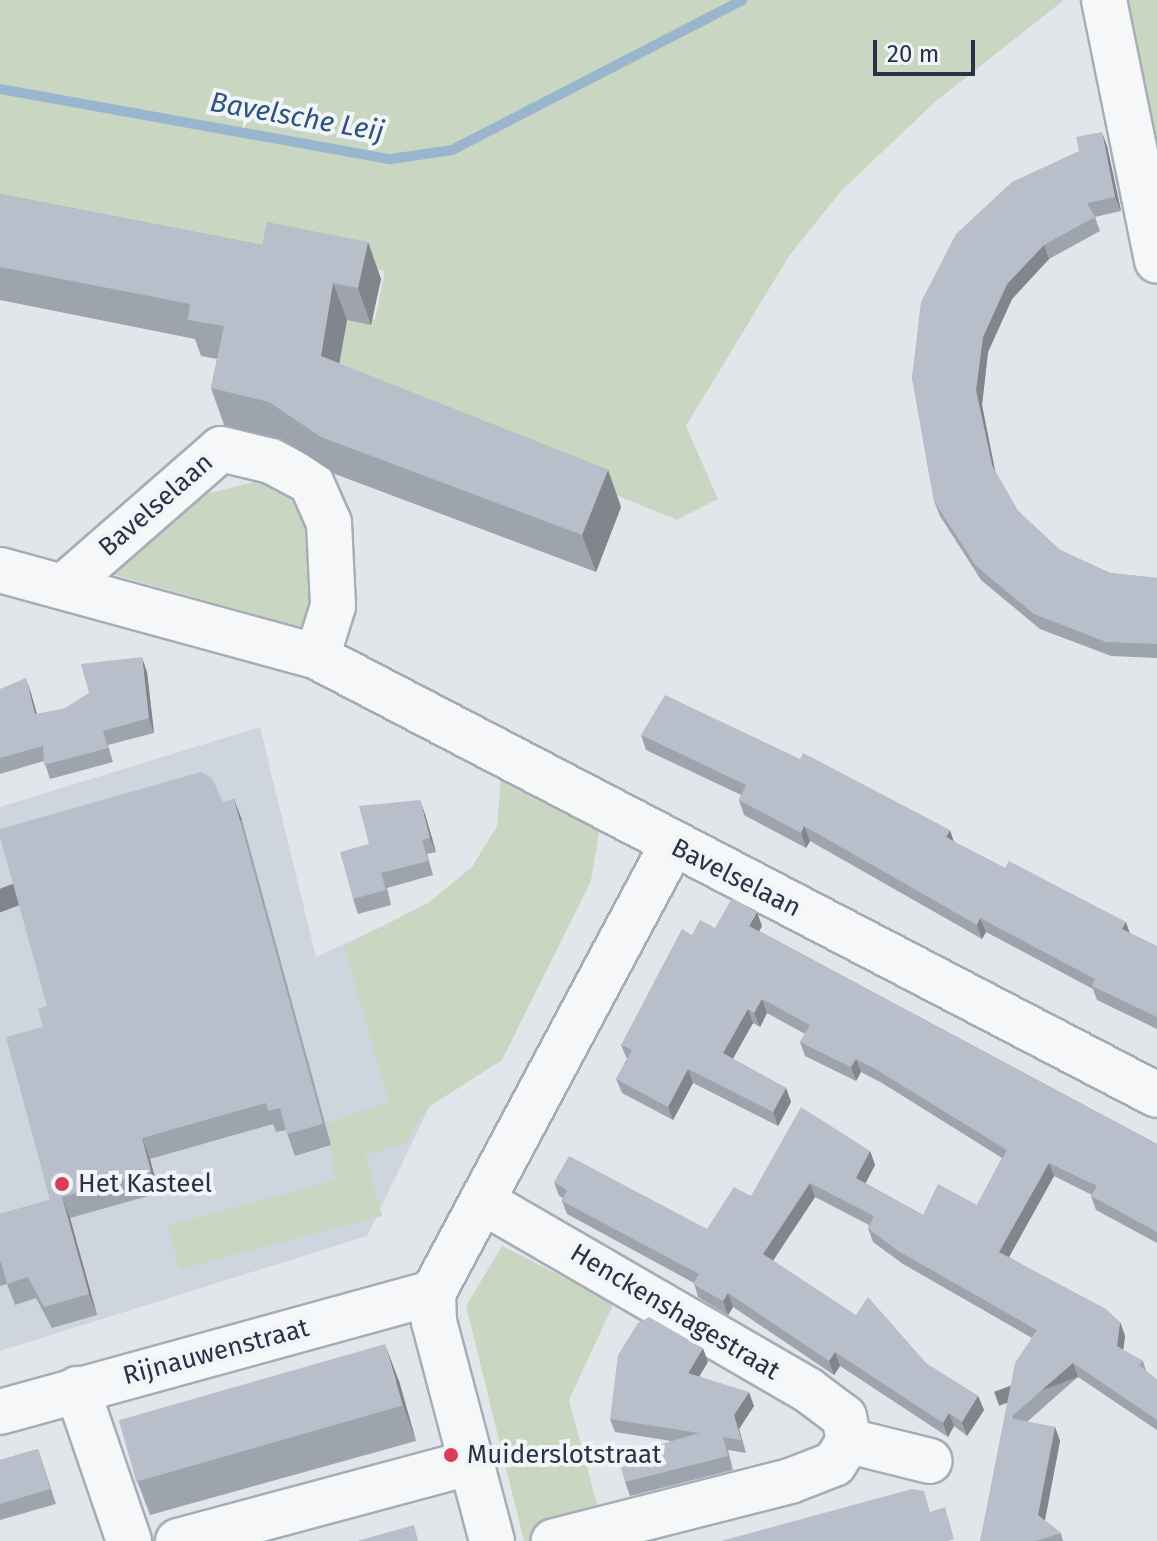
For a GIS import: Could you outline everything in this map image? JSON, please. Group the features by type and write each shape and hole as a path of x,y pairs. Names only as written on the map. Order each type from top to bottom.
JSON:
{"street":[{"path":"1104,0 1157,261"},
{"name":"Bavelselaan","path":"64,586 221,449 271,461 311,482 329,523 333,606 317,657"},
{"name":"Bavelselaan","path":"0,570 317,657 672,845 1157,1095"},
{"path":"492,1541 434,1322 433,1293 672,845"},
{"name":"Henckenshagestraat","path":"482,1201 808,1390 844,1417 849,1441"},
{"name":"Rijnauwenstraat","path":"0,1412 433,1293"},
{"path":"77,1389 129,1541"},
{"path":"554,1541 790,1481 834,1464 849,1441 930,1461"},
{"path":"178,1541 473,1462"}],"shaded area":[{"path":"260,727 316,957 555,847 367,1236 0,1351 0,807"}],"green space":[{"path":"0,0 1064,0 936,101 842,190 789,256 686,426 718,499 677,520 331,378 344,314 375,320 385,271 289,251 0,222"},
{"path":"1111,0 1157,0 1157,228"},
{"path":"254,482 286,491 303,508 316,583 307,629 108,573 202,495"},
{"path":"501,775 600,827 591,881 502,1060 427,1108 407,1143 365,1155 382,1216 180,1269 167,1226 336,1180 325,1124 389,1102 344,946 428,903 472,867 497,826"},
{"path":"502,1246 614,1303 569,1400 607,1541 524,1541 466,1306"}],"building":[{"path":"1102,132 1115,197 1087,203 1095,217 1044,245 1007,284 983,337 976,390 992,465 1018,511 1060,550 1110,573 1157,578 1157,644 1106,642 1034,614 976,566 934,501 912,377 921,302 956,234 1012,182 1079,151 1076,137"},
{"path":"0,194 262,245 267,222 368,242 358,288 333,283 321,356 608,470 582,535 321,437 269,402 211,388 224,326 188,320 190,304 0,267"},
{"path":"142,657 149,718 103,731 108,748 44,765 43,746 0,758 0,689 26,678 35,714 63,709 89,693 81,664"},
{"path":"665,695 800,759 803,753 950,830 946,837 959,844 1005,868 1009,861 1126,922 1122,929 1157,946 1157,1017 1092,986 1095,979 980,918 977,925 804,826 801,833 739,800 746,785 641,735"},
{"path":"201,772 212,778 223,802 234,799 323,1124 287,1134 280,1108 268,1111 266,1103 142,1138 151,1172 62,1197 89,1294 44,1307 28,1277 7,1284 0,1263 0,1214 50,1200 6,1037 43,1027 38,1009 47,1006 0,829"},
{"path":"420,800 430,838 422,840 428,861 381,873 386,890 353,899 340,852 369,844 359,806"},
{"path":"732,898 757,912 749,926 1157,1144 1157,1232 1091,1196 1097,1186 1049,1163 999,1252 1106,1309 1120,1322 1117,1346 1143,1361 1139,1365 1157,1380 1157,1420 1073,1363 1010,1418 1055,1427 1038,1515 1061,1533 1036,1541 980,1541 1015,1363 1037,1330 898,1251 868,1228 874,1216 810,1183 763,1254 856,1315 868,1297 927,1364 978,1396 962,1422 949,1413 943,1423 835,1352 829,1361 728,1293 723,1301 693,1284 699,1274 562,1201 567,1190 554,1182 569,1156 707,1229 734,1187 751,1196 801,1107 870,1151 856,1178 923,1215 938,1184 977,1205 1007,1150 856,1059 851,1067 800,1042 810,1025 762,999 754,1013 748,1009 723,1053 786,1088 773,1112 688,1069 668,1107 616,1079 632,1050 621,1045 682,929 692,935 700,920 715,928"},
{"path":"649,1317 703,1348 688,1373 749,1392 734,1415 741,1440 723,1437 728,1456 625,1482 618,1457 699,1433 610,1419 618,1355 638,1323"},
{"path":"385,1344 403,1406 136,1482 119,1420"},
{"path":"38,1449 50,1489 0,1504 0,1460"},
{"path":"912,1489 924,1491 930,1512 945,1507 954,1539 721,1541"},
{"path":"414,1525 418,1541 357,1541"}],"waterway":[{"name":"Bavelsche Leij","path":"0,89 391,159 452,150 743,0"}],"place":[{"name":"Het Kasteel","path":"62,1184"},
{"name":"Muiderslotstraat","path":"451,1455"}]}
